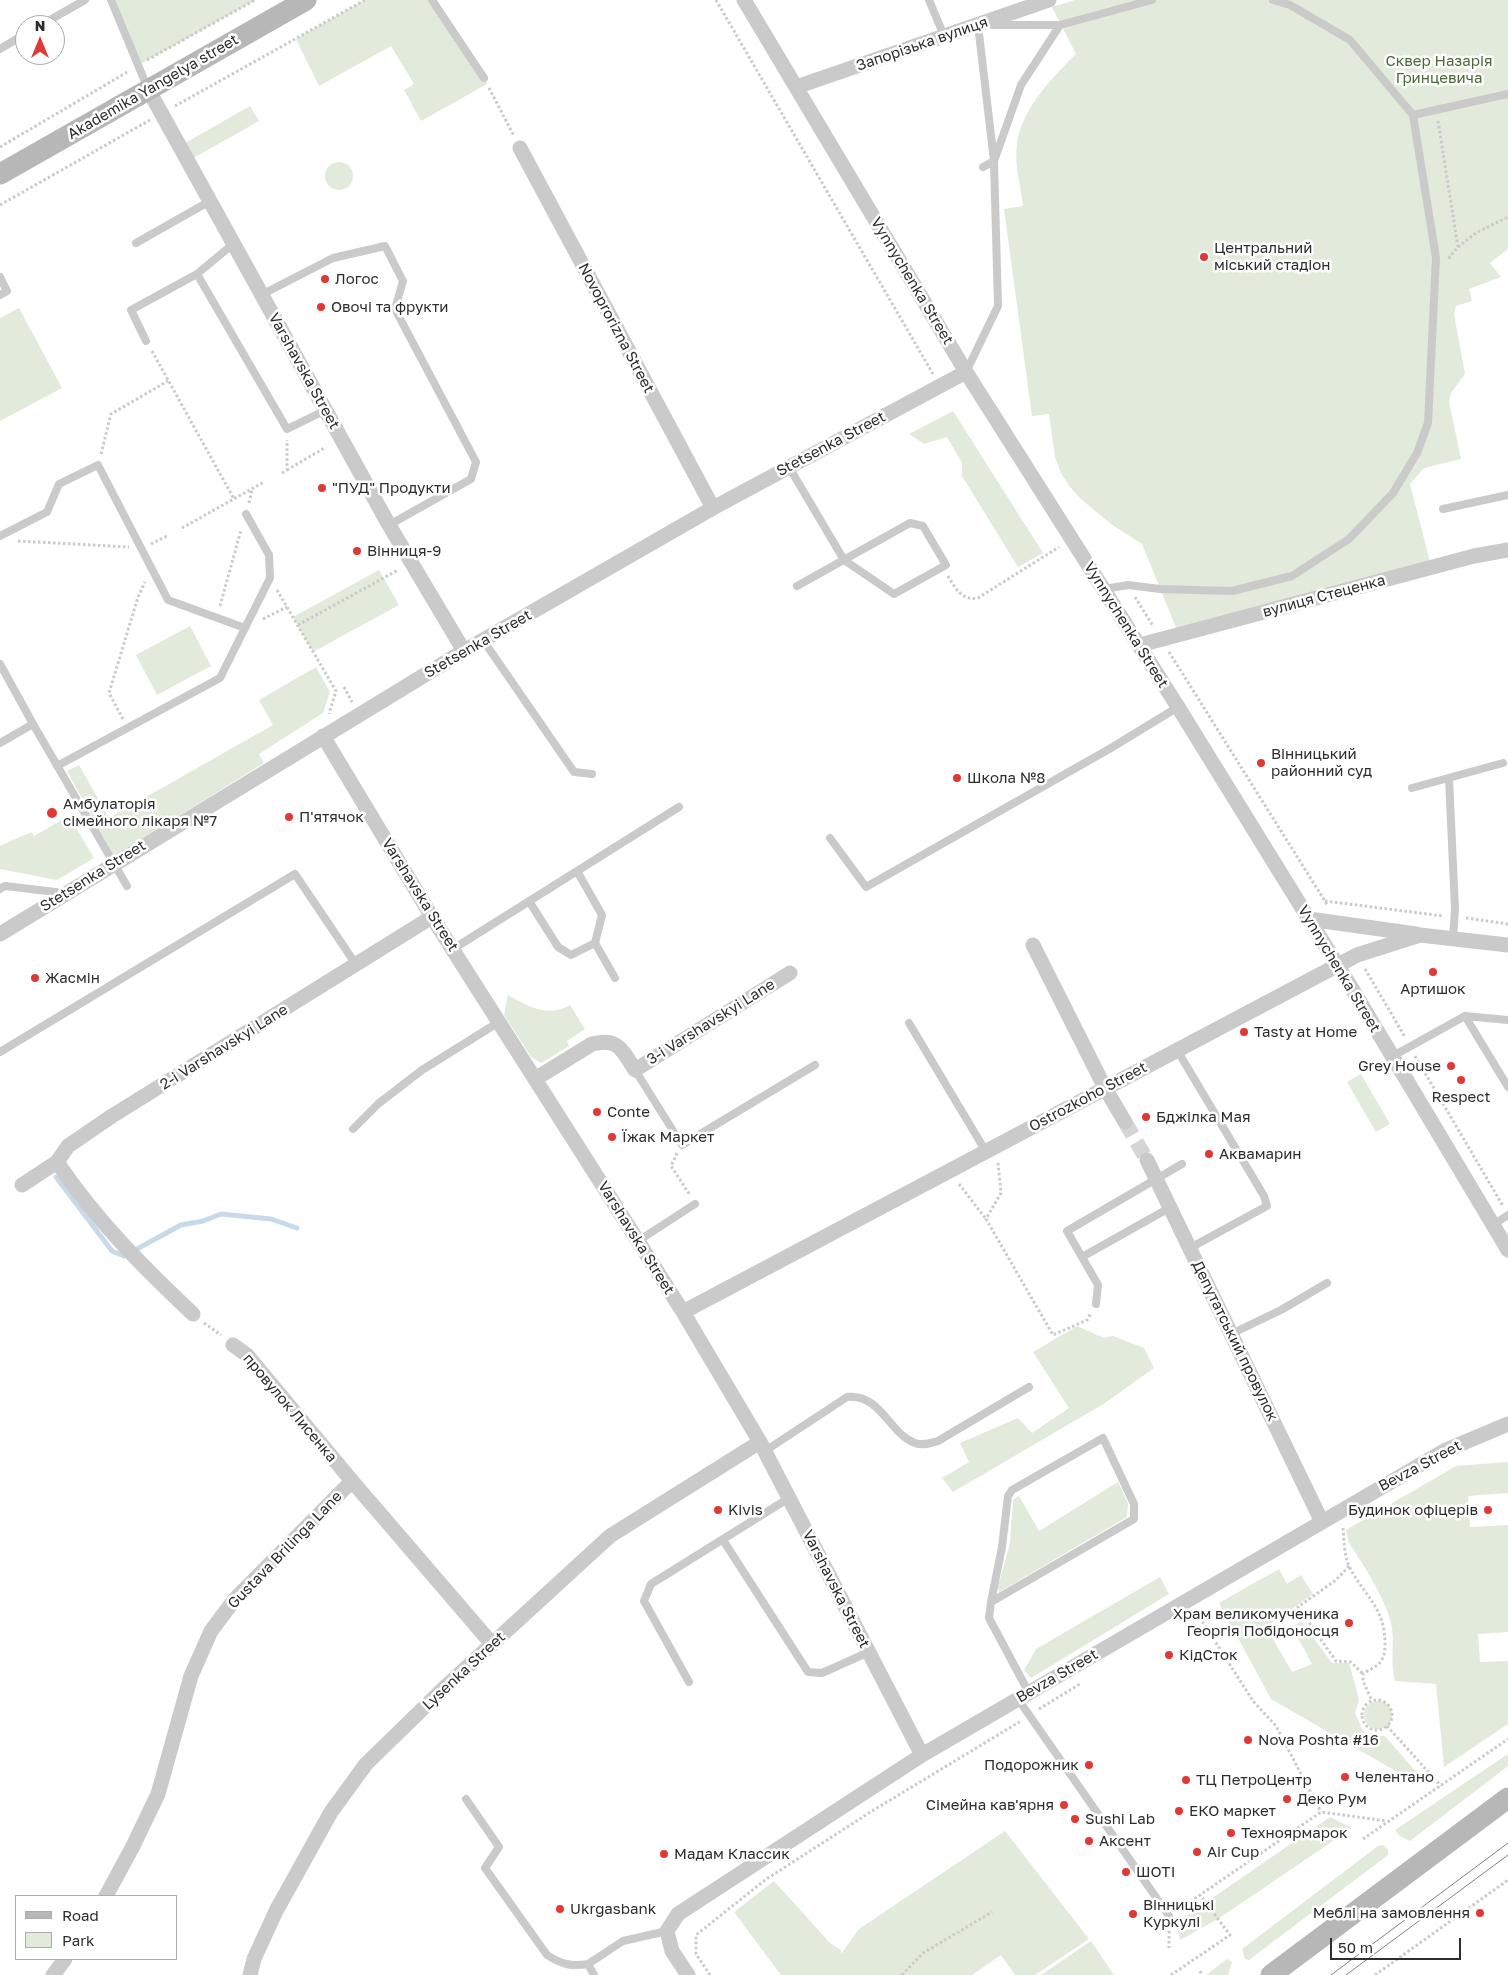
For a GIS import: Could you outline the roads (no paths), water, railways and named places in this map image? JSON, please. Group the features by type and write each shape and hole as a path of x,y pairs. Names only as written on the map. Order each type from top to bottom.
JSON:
{"main road":[{"name":"Akademika Yangelya street","path":"0,174 306,0"},
{"path":"1271,1975 1508,1798"}],"street":[{"name":"Vynnychenka Street","path":"744,0 966,372 1140,645 1393,1056 1508,1250"},
{"name":"Запорізька вулиця","path":"796,88 1049,0"},
{"name":"Varshavska Street","path":"148,89 389,525 464,651"},
{"name":"Novoprorizna Street","path":"520,148 713,508"},
{"name":"Stetsenka Street","path":"0,934 464,651 713,508 966,372"},
{"name":"вулиця Стеценка","path":"1140,645 1474,556 1508,550"},
{"name":"Varshavska Street","path":"323,736 432,917 683,1312 763,1446 922,1755"},
{"name":"2-i Varshavskyi Lane","path":"22,1185 57,1162 68,1146 112,1116 357,966 432,917"},
{"path":"1309,919 1420,935"},
{"name":"Ostrozkoho Street","path":"683,1312 1357,955 1420,935 1508,945"},
{"path":"1033,944 1105,1088 1125,1122"},
{"name":"3-i Varshavskyi Lane","path":"535,1079 592,1044 602,1041 612,1042 620,1047 635,1070 790,973"},
{"name":"Депутатський провулок","path":"1147,1160 1158,1179 1322,1522"},
{"path":"57,1162 82,1199 122,1245 193,1314"},
{"name":"провулок Лисенка","path":"233,1345 248,1355 352,1481 492,1644"},
{"name":"Bevza Street","path":"667,1931 678,1914 922,1755 1444,1451 1508,1424"},
{"name":"Lysenka Street","path":"250,1975 254,1960 276,1911 331,1812 366,1764 492,1644 610,1536 763,1446"},
{"name":"Gustava Brilinga Lane","path":"107,1895 158,1794 190,1676 210,1632 236,1599 352,1481"},
{"path":"667,1931 672,1951 688,1975"},
{"path":"53,1975 64,1960"}],"lane":[{"path":"59,15 85,0"},
{"path":"111,0 148,89"},
{"path":"432,0 484,78"},
{"path":"929,0 944,36"},
{"path":"966,372 998,306 994,161 977,25 1060,25 1152,0"},
{"path":"1104,589 1128,585 1160,589 1232,591 1292,576 1349,539 1393,493 1417,453 1428,423 1436,258 1413,115 1350,40 1290,5 1273,0"},
{"path":"983,167 994,161 1021,85 1060,25"},
{"path":"0,49 15,40"},
{"path":"1413,115 1508,94"},
{"path":"136,243 210,201"},
{"path":"146,340 131,310 197,274 233,244"},
{"path":"261,294 333,258 385,246 403,281 395,309 476,462 471,479 389,525"},
{"path":"197,274 287,429 326,410"},
{"path":"0,277 7,291 0,295"},
{"path":"0,536 47,512 59,484 98,465 168,600 245,628"},
{"path":"789,467 844,560 894,594 946,565 924,526 910,523 844,560 797,586"},
{"path":"1443,509 1508,496"},
{"path":"57,766 220,678 270,578 269,555 246,514"},
{"path":"483,640 574,772 592,774"},
{"path":"0,664 127,886"},
{"path":"830,838 866,887 1111,748 1178,707"},
{"path":"0,743 33,724"},
{"path":"1412,788 1503,763"},
{"path":"1449,778 1454,917 1453,939"},
{"path":"452,949 679,807"},
{"path":"578,871 602,915 595,942 615,978"},
{"path":"0,1052 295,874 357,966"},
{"path":"0,889 5,886 66,893"},
{"path":"529,901 558,947 571,955 595,942"},
{"path":"1465,1016 1508,1087"},
{"path":"1393,1056 1465,1016 1508,1020"},
{"path":"353,1129 378,1104 422,1070 499,1022"},
{"path":"909,1023 990,1148"},
{"path":"1177,1050 1264,1196 1267,1206 1190,1248"},
{"path":"635,1070 682,1145 816,1065"},
{"path":"1096,1304 1098,1285 1067,1231 1182,1164"},
{"path":"638,1242 695,1204"},
{"path":"1082,1257 1171,1208"},
{"path":"1493,1225 1508,1215"},
{"path":"1231,1334 1281,1310 1327,1283"},
{"path":"763,1446 846,1397 858,1396 885,1414 900,1433 915,1443 924,1444 938,1441 1029,1387"},
{"path":"991,1602 1134,1519 1134,1504 1103,1438 1012,1490 1008,1496 1002,1547 991,1602 989,1618 1024,1696 1029,1715 1169,1916"},
{"path":"689,1682 644,1602 651,1584 789,1498"},
{"path":"723,1540 808,1672 822,1673 869,1652"},
{"path":"466,1799 499,1847 485,1868 547,1955 561,1964 576,1966 588,1964 623,1942 667,1931"},
{"path":"588,1964 594,1975"}],"waterway":[{"path":"56,1177 112,1251 124,1256 181,1225 203,1221 221,1214 271,1219 297,1228"}],"tunnel":[{"path":"1125,1122 1147,1160"}],"tram line":[{"path":"1331,1975 1508,1843"},
{"path":"1346,1975 1508,1855"}],"place":[{"name":"Центральний міський стадіон","path":"1204,257"},
{"name":"Логос","path":"325,279"},
{"name":"Овочі та фрукти","path":"321,307"},
{"name":"\"ПУД\" Продукти","path":"322,488"},
{"name":"Вінниця-9","path":"357,551"},
{"name":"Вінницький районний суд","path":"1261,763"},
{"name":"Школа №8","path":"957,778"},
{"name":"Амбулаторія сімейного лікаря №7","path":"52,813"},
{"name":"П'ятячок","path":"289,817"},
{"name":"Артишок","path":"1433,972"},
{"name":"Жасмін","path":"35,978"},
{"name":"Tasty at Home","path":"1244,1032"},
{"name":"Grey House","path":"1451,1066"},
{"name":"Respect","path":"1461,1080"},
{"name":"Conte","path":"597,1112"},
{"name":"Бджілка Мая","path":"1146,1117"},
{"name":"Їжак Маркет","path":"612,1137"},
{"name":"Аквамарин","path":"1209,1154"},
{"name":"Kivis","path":"718,1510"},
{"name":"Будинок офіцерів","path":"1488,1510"},
{"name":"Храм великомученика Георгія Побідоносця","path":"1349,1623"},
{"name":"КідСток","path":"1169,1655"},
{"name":"Nova Poshta #16","path":"1248,1740"},
{"name":"Подорожник","path":"1089,1765"},
{"name":"Челентано","path":"1345,1777"},
{"name":"ТЦ ПетроЦентр","path":"1186,1780"},
{"name":"Деко Рум","path":"1287,1799"},
{"name":"Cімейна кав'ярня","path":"1064,1805"},
{"name":"ЕКО маркет","path":"1179,1811"},
{"name":"Sushi Lab","path":"1075,1819"},
{"name":"Техноярмарок","path":"1231,1833"},
{"name":"Аксент","path":"1089,1841"},
{"name":"Air Cup","path":"1197,1852"},
{"name":"Мадам Классик","path":"664,1854"},
{"name":"ШОТІ","path":"1126,1872"},
{"name":"Ukrgasbank","path":"560,1909"},
{"name":"Меблі на замовлення","path":"1480,1913"},
{"name":"Вінницькі Куркулі","path":"1133,1914"}],"park label":[{"name":"Сквер Назарія Гринцевича","path":"1439,70"}]}
